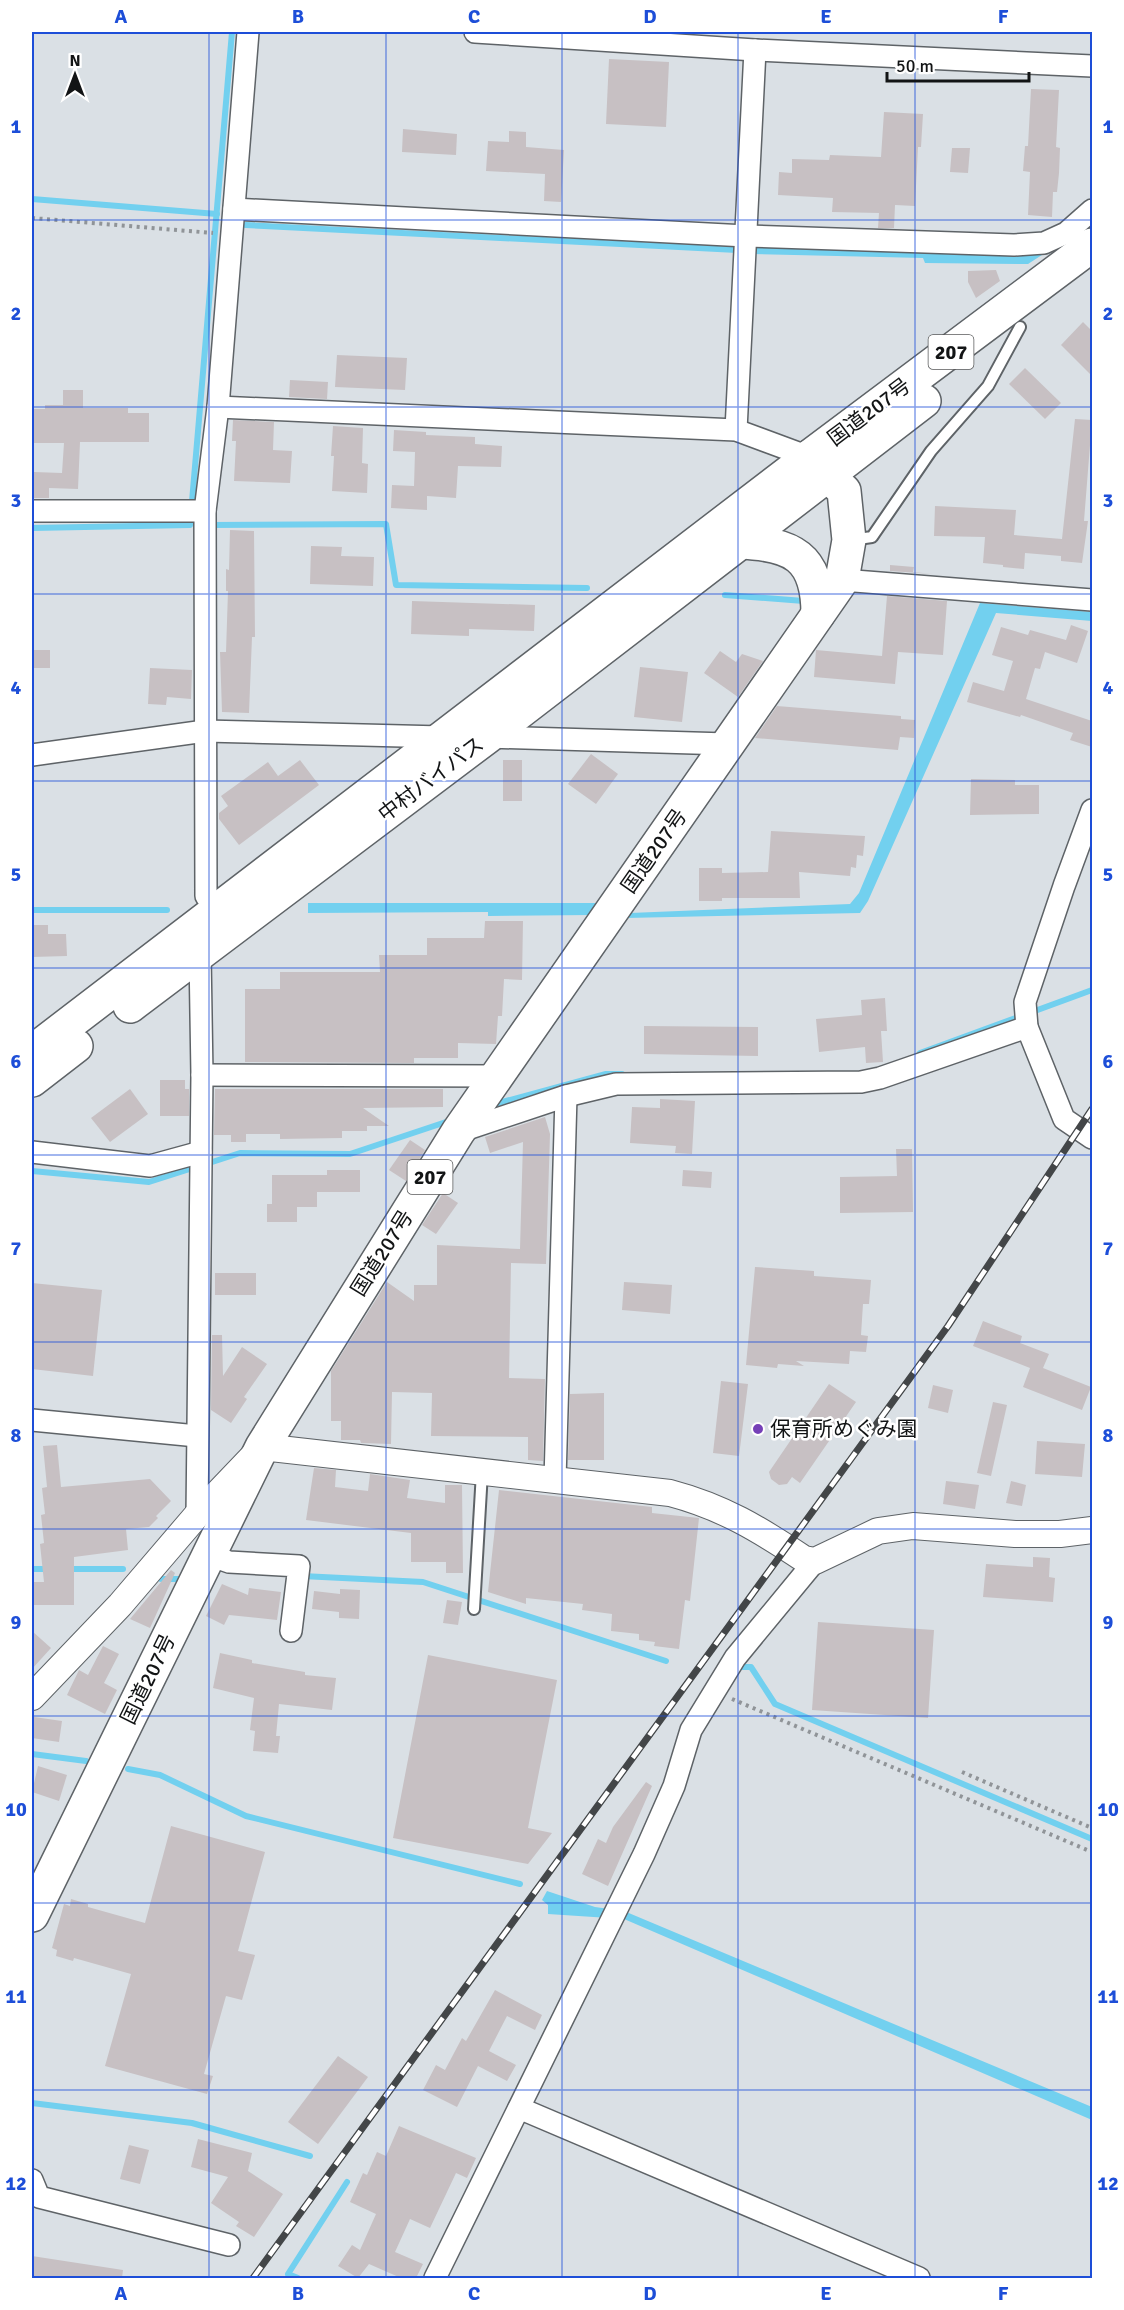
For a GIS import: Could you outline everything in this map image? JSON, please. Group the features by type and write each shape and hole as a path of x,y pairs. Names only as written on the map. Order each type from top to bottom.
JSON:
{"highway":[{"name":"国道207号","path":"818,466 1092,245"},
{"name":"国道207号","path":"818,466 1020,327 1092,273"},
{"name":"国道207号","path":"32,1915 262,1447 458,1132 842,580 849,540 844,491 818,466"},
{"name":"中村バイパス","path":"224,920 487,736 739,542 818,466"},
{"name":"中村バイパス","path":"32,1080 442,737 818,466"},
{"path":"739,542 772,545 788,550 802,559 812,573 818,592 818,614"},
{"name":"中村バイパス","path":"32,1052 192,945"}],"street":[{"path":"224,920 206,896 205,521 218,407 248,32"},
{"path":"475,32 755,50 1092,66"},
{"path":"736,430 755,50"},
{"path":"234,209 746,236 1014,245 1044,243 1066,233 1092,210"},
{"path":"218,407 736,430 818,466"},
{"path":"32,511 182,510 205,521"},
{"path":"842,580 1092,600"},
{"path":"32,755 205,731 442,737"},
{"path":"487,736 727,744"},
{"path":"1092,810 1025,1002 1026,1019 1064,1119 1092,1138"},
{"path":"192,945 202,1075 197,1515"},
{"path":"458,1132 566,1096 616,1084 861,1082 880,1078 1026,1019"},
{"path":"202,1075 498,1076"},
{"path":"555,1480 566,1096"},
{"path":"32,1152 150,1166 200,1162"},
{"path":"32,1420 197,1436"},
{"path":"32,1697 120,1605 197,1515 262,1447 670,1493 703,1502 742,1520 804,1559 815,1561"},
{"path":"435,2278 614,1915 674,1786 691,1730 735,1658 815,1561 878,1531 913,1526 1015,1534 1060,1534 1092,1530"},
{"path":"208,1555 229,1562 299,1566 291,1630"},
{"path":"519,2108 919,2278"},
{"path":"32,2180 39,2197 229,2245"}],"lane":[{"path":"849,540 872,537 931,451 988,386 1020,327"},
{"path":"474,1609 482,1472"}],"path":[{"path":"32,218 209,233"},
{"path":"715,1692 1092,1852"},
{"path":"962,1772 1092,1828"}],"water":[{"path":"749,246 1045,253 1028,264 925,263 923,258 751,254"},
{"path":"980,603 1092,612 1092,621 996,613 868,901 860,913 626,918 630,913 850,904 859,893"},
{"path":"308,903 600,903 592,915 488,916 488,912 308,913"},
{"path":"547,1891 595,1907 624,1911 1092,2107 1092,2120 624,1919 548,1914 548,1905 542,1900"}],"building":[{"path":"609,59 669,62 666,127 606,124"},
{"path":"1031,89 1059,90 1056,147 1060,148 1059,173 1057,192 1053,192 1052,217 1028,215 1030,172 1023,171 1025,146 1028,146"},
{"path":"884,112 923,114 921,147 918,147 915,206 895,205 894,228 878,228 879,213 832,212 833,198 778,195 779,172 792,173 792,159 829,160 830,155 881,157"},
{"path":"403,129 457,134 456,155 402,152"},
{"path":"509,131 526,132 526,147 564,150 561,202 544,201 545,174 486,171 488,141 509,142"},
{"path":"952,148 970,148 968,173 950,172"},
{"path":"996,270 1000,281 976,298 968,282 968,271"},
{"path":"1083,322 1092,331 1092,376 1061,345"},
{"path":"337,355 407,358 405,390 335,387"},
{"path":"1025,368 1061,403 1045,419 1009,384"},
{"path":"290,380 328,382 327,399 289,397"},
{"path":"63,390 83,390 83,408 128,408 128,413 149,413 149,442 80,442 78,489 49,488 49,498 32,498 34,472 62,473 64,443 32,443 32,409 45,409 45,405 63,405"},
{"path":"1075,419 1092,420 1084,521 1088,521 1082,563 1061,561 1061,556 1025,553 1024,569 1003,567 1003,565 983,563 985,537 934,536 935,506 1016,510 1014,535 1062,539"},
{"path":"233,420 274,422 273,450 292,451 290,483 234,481 236,441 232,441"},
{"path":"333,426 363,428 362,463 368,464 367,493 332,491"},
{"path":"394,430 426,432 426,435 475,437 475,444 502,446 501,467 458,466 456,498 427,496 427,510 391,508 392,485 414,486 415,452 393,451"},
{"path":"230,530 254,531 255,637 252,637 249,713 222,712 220,652 226,652 228,591 226,591 226,569 229,570"},
{"path":"311,546 342,547 341,556 374,557 373,586 310,584"},
{"path":"890,565 914,567 913,572 933,574 890,571"},
{"path":"887,596 947,601 943,655 898,652 895,684 814,677 816,650 882,656"},
{"path":"412,601 535,605 534,631 469,629 469,636 411,634"},
{"path":"1071,625 1088,631 1077,663 1045,652 1040,669 1035,668 1026,699 1092,721 1092,747 1070,740 1073,733 1021,715 1020,717 967,702 973,682 1004,691 1013,661 992,655 1001,627 1028,635 1030,630 1066,640"},
{"path":"32,650 50,650 50,668 32,668"},
{"path":"720,651 736,662 742,654 763,661 738,697 704,673"},
{"path":"640,667 688,672 682,722 634,717"},
{"path":"150,668 192,670 191,699 167,697 166,705 148,704"},
{"path":"777,706 901,716 901,719 915,720 914,738 900,737 898,750 755,738"},
{"path":"591,754 618,774 596,804 568,784"},
{"path":"300,760 319,785 239,845 219,819 219,813 228,806 221,796 268,762 278,776"},
{"path":"503,760 522,760 522,801 503,801"},
{"path":"971,779 1015,780 1015,785 1039,785 1039,814 970,815"},
{"path":"771,831 865,836 863,856 857,855 856,868 851,867 850,876 799,872 800,898 722,898 722,901 699,901 699,868 722,868 722,873 768,872"},
{"path":"485,921 523,921 522,980 504,979 502,1016 498,1016 496,1044 458,1043 458,1058 414,1058 414,1063 245,1062 245,989 280,989 280,972 380,972 379,955 427,955 427,938 484,938"},
{"path":"32,925 48,925 48,934 66,934 67,956 32,957"},
{"path":"885,998 887,1031 881,1031 883,1062 866,1063 865,1047 819,1052 816,1019 862,1015 861,1000"},
{"path":"644,1026 758,1027 758,1056 644,1054"},
{"path":"160,1080 185,1080 185,1089 189,1089 189,1116 160,1116"},
{"path":"130,1089 148,1114 110,1142 91,1118"},
{"path":"215,1089 443,1089 443,1107 363,1108 389,1126 367,1126 367,1131 342,1131 342,1138 280,1139 280,1134 246,1134 246,1142 231,1142 231,1135 214,1135"},
{"path":"660,1099 695,1101 692,1154 675,1153 676,1146 630,1143 632,1107 660,1108"},
{"path":"545,1117 550,1134 546,1264 511,1263 509,1378 545,1379 543,1461 528,1460 528,1437 431,1436 432,1393 392,1392 391,1444 341,1440 341,1421 331,1421 331,1371 387,1282 414,1301 414,1285 437,1285 437,1245 520,1249 523,1142 490,1153 485,1137"},
{"path":"410,1140 425,1150 406,1181 389,1170"},
{"path":"896,1149 912,1149 913,1212 840,1213 840,1177 897,1176"},
{"path":"327,1170 360,1170 360,1192 317,1192 317,1207 297,1207 297,1222 267,1222 267,1204 272,1204 272,1175 327,1175"},
{"path":"683,1170 712,1172 711,1188 682,1186"},
{"path":"443,1193 458,1203 436,1234 422,1225"},
{"path":"755,1267 814,1271 814,1276 871,1280 869,1304 863,1304 861,1335 868,1336 866,1352 850,1351 849,1364 796,1361 804,1366 778,1364 777,1368 746,1365"},
{"path":"215,1273 256,1273 256,1295 215,1295"},
{"path":"624,1282 672,1285 670,1314 622,1310"},
{"path":"32,1283 102,1290 93,1376 32,1369"},
{"path":"983,1321 1022,1336 1020,1343 1049,1354 1043,1368 1091,1387 1082,1410 1023,1387 1030,1368 973,1346"},
{"path":"212,1335 222,1335 223,1376 242,1347 267,1364 244,1397 247,1399 231,1423 211,1410"},
{"path":"721,1381 748,1384 739,1456 713,1453"},
{"path":"829,1384 856,1402 800,1483 792,1477 787,1484 779,1485 771,1479 769,1472"},
{"path":"933,1385 953,1390 948,1413 928,1408"},
{"path":"604,1393 604,1460 568,1460 570,1394"},
{"path":"993,1402 1007,1405 991,1476 977,1473"},
{"path":"1037,1441 1085,1444 1082,1477 1035,1474"},
{"path":"57,1445 61,1487 150,1479 171,1501 149,1527 126,1529 128,1550 74,1557 74,1605 32,1605 32,1582 44,1582 40,1544 44,1543 41,1515 45,1514 42,1488 47,1487 43,1446"},
{"path":"314,1468 336,1470 335,1487 368,1491 370,1474 410,1480 407,1498 445,1503 445,1485 462,1485 463,1573 446,1573 446,1562 411,1562 411,1533 306,1520"},
{"path":"946,1481 979,1485 975,1509 943,1504"},
{"path":"1011,1481 1026,1485 1022,1506 1006,1503"},
{"path":"499,1490 652,1507 652,1513 699,1518 690,1601 685,1600 679,1649 654,1646 655,1642 639,1640 639,1634 611,1631 612,1614 582,1610 583,1604 526,1598 526,1604 488,1592"},
{"path":"1033,1557 1050,1558 1049,1577 1055,1578 1053,1602 983,1597 986,1564 1033,1567"},
{"path":"171,1570 175,1573 150,1628 130,1619"},
{"path":"222,1584 248,1595 249,1588 281,1592 277,1620 229,1615 224,1625 206,1616"},
{"path":"340,1589 360,1590 359,1619 339,1618 339,1612 312,1609 314,1591 340,1594"},
{"path":"447,1600 462,1602 458,1625 443,1623"},
{"path":"818,1622 934,1630 928,1718 812,1710"},
{"path":"32,1631 51,1648 32,1669"},
{"path":"103,1646 119,1654 104,1683 117,1690 105,1714 67,1695 79,1670 88,1675"},
{"path":"220,1653 252,1660 252,1663 305,1672 305,1675 336,1678 332,1710 279,1704 276,1736 280,1736 278,1753 253,1751 255,1731 250,1730 254,1698 213,1688"},
{"path":"428,1655 557,1680 528,1828 552,1833 528,1864 393,1838"},
{"path":"34,1717 62,1721 59,1742 32,1738"},
{"path":"38,1766 67,1775 59,1801 32,1792"},
{"path":"646,1782 652,1786 608,1886 582,1874 598,1839 606,1843 613,1827"},
{"path":"171,1826 265,1852 238,1951 255,1955 242,2000 226,1996 204,2074 213,2076 207,2094 105,2066 131,1974 74,1958 73,1961 56,1956 57,1950 52,1948 64,1904 70,1906 71,1899 88,1904 88,1907 145,1923"},
{"path":"495,1990 542,2015 535,2030 507,2016 489,2051 516,2065 507,2081 478,2066 457,2107 423,2090 436,2065 445,2070 462,2038 466,2041"},
{"path":"338,2056 368,2077 318,2144 288,2122"},
{"path":"399,2126 476,2158 467,2178 456,2173 430,2228 410,2219 395,2252 423,2264 416,2278 401,2278 369,2264 358,2278 338,2266 352,2245 360,2250 376,2214 350,2202 363,2173 367,2175 377,2152 386,2156"},
{"path":"198,2139 252,2153 248,2171 283,2194 254,2237 236,2226 239,2222 211,2203 228,2177 191,2167"},
{"path":"129,2145 149,2150 140,2184 120,2179"},
{"path":"32,2256 123,2270 122,2278 32,2278"}],"waterway":[{"path":"32,528 190,525 232,32"},
{"path":"32,199 217,214"},
{"path":"246,225 737,250"},
{"path":"209,525 386,524 396,585 587,588"},
{"path":"725,595 804,601"},
{"path":"32,910 167,910"},
{"path":"920,1053 1092,990"},
{"path":"495,1104 606,1074 622,1074"},
{"path":"206,1164 240,1153 350,1154 452,1120"},
{"path":"32,1171 149,1182 196,1167"},
{"path":"32,1569 49,1569"},
{"path":"68,1569 123,1569"},
{"path":"302,1576 423,1582 666,1661"},
{"path":"161,1579 178,1579"},
{"path":"742,1667 751,1667 775,1704 1092,1839"},
{"path":"32,1754 86,1761"},
{"path":"128,1769 160,1775 246,1816 520,1884"},
{"path":"32,2103 192,2123 310,2156"},
{"path":"298,2278 288,2274 347,2182"}],"railway":[{"path":"253,2278 948,1326 1092,1109"}],"place":[{"name":"保育所めぐみ園","path":"758,1429"}]}
